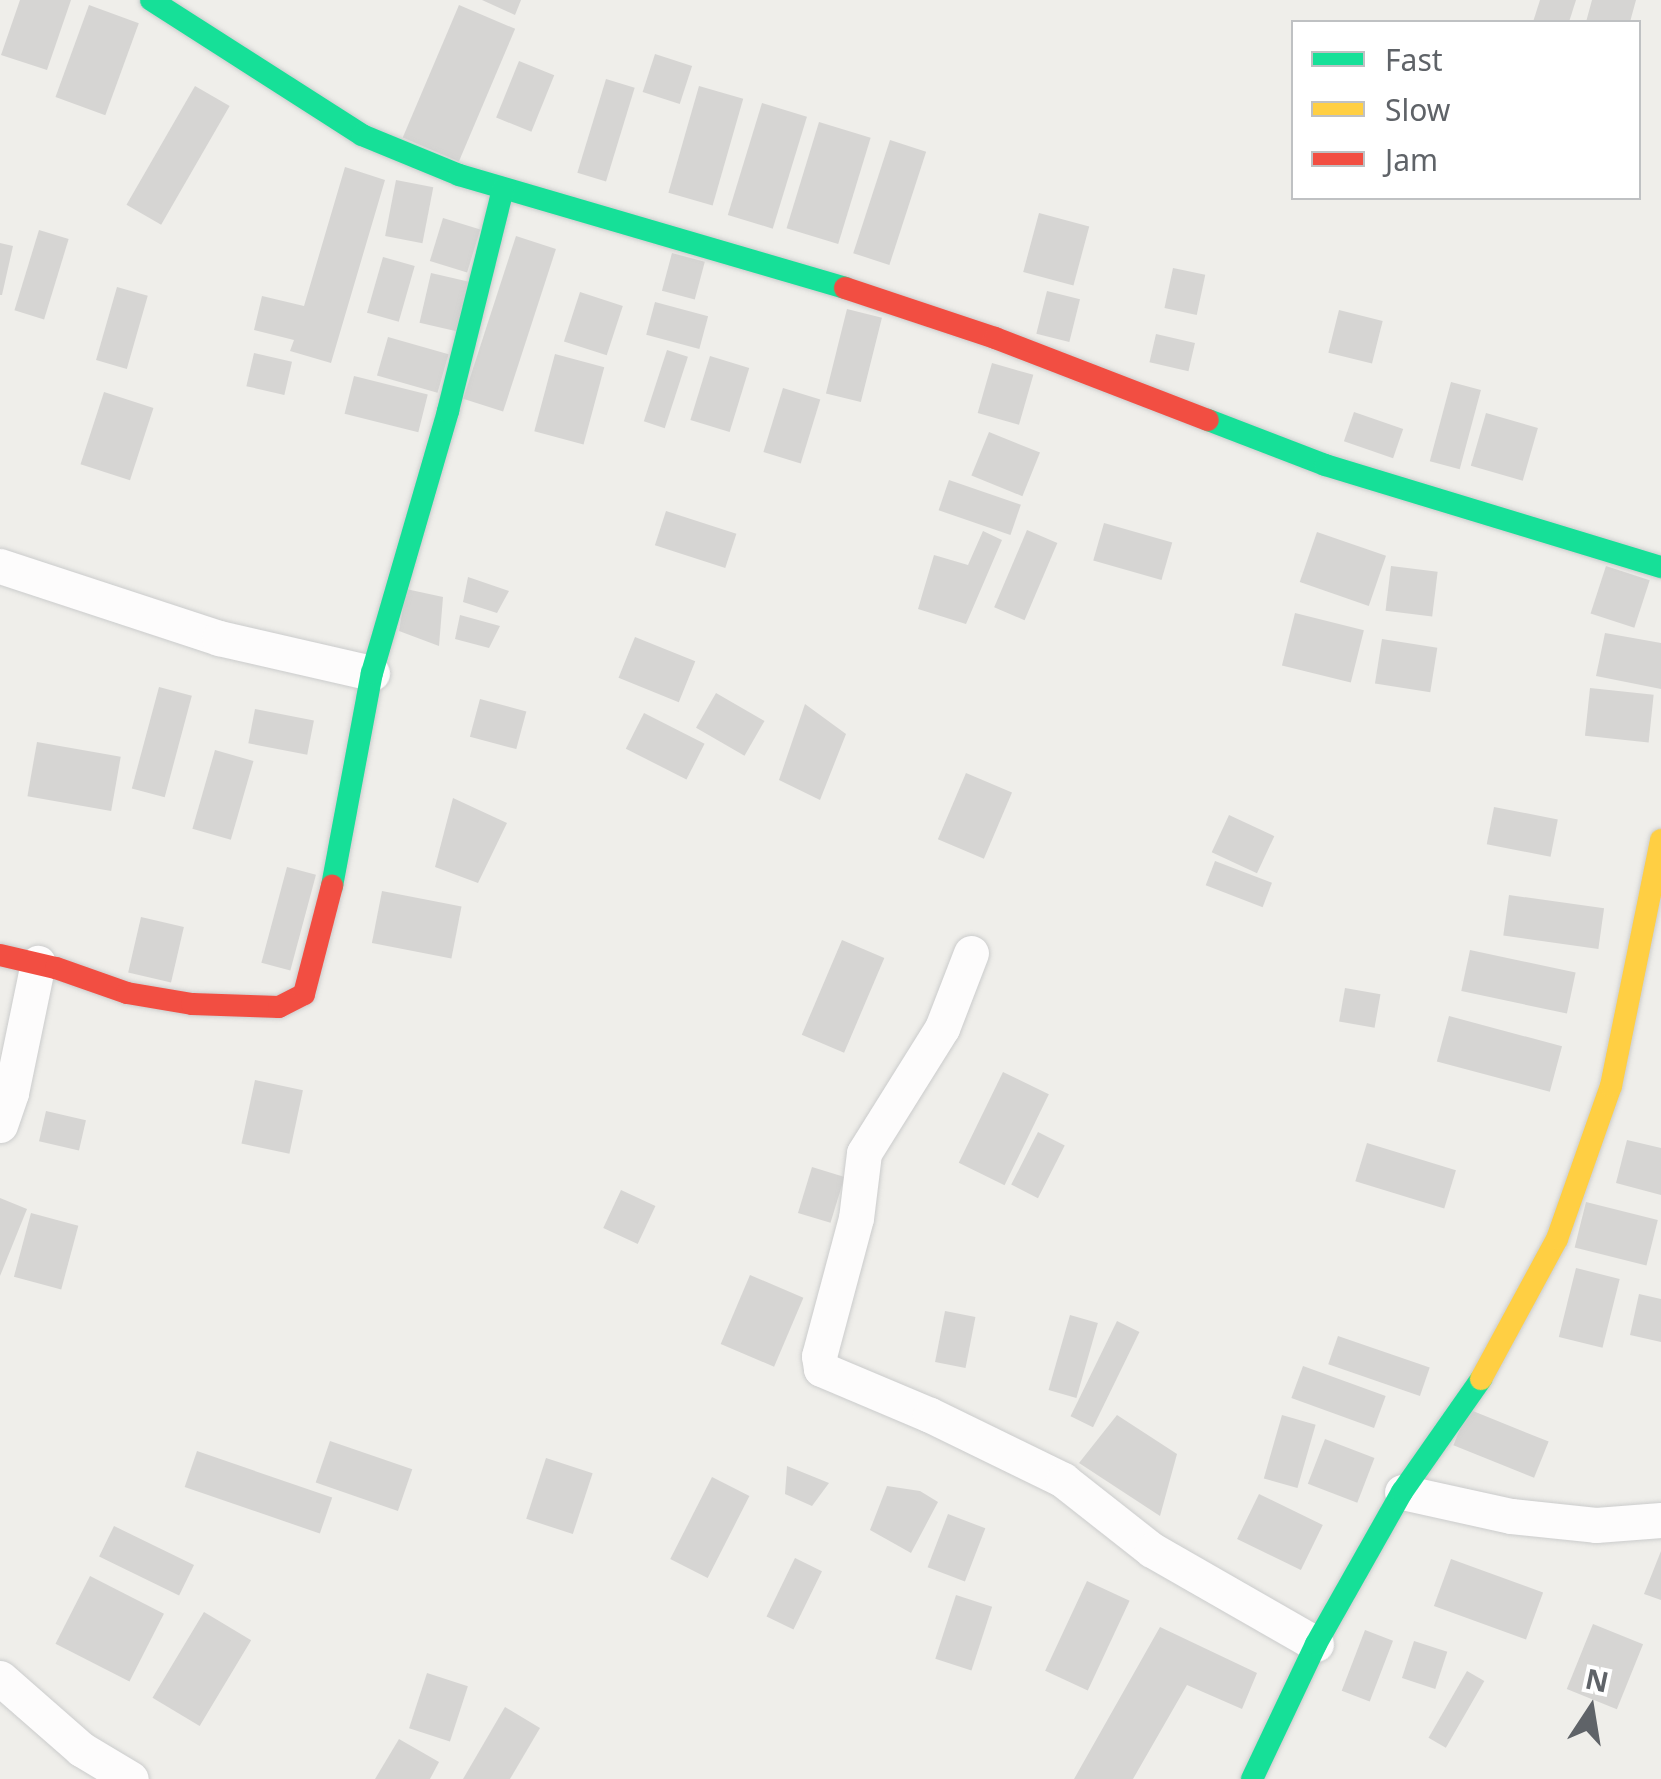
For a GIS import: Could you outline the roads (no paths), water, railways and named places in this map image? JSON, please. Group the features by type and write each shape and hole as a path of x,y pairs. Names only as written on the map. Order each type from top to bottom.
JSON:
{"street":[{"path":"151,0 362,135 503,188 853,290 995,338 1325,465 1661,567"},
{"path":"0,955 38,963 127,993 192,1004 279,1007 304,994 328,910 372,673 448,411 503,188"},
{"path":"0,566 219,638 372,673"},
{"path":"1252,1779 1316,1644 1402,1492 1493,1362 1557,1239 1610,1086 1661,840"},
{"path":"971,952 942,1028 864,1153 856,1218 819,1356 821,1369 930,1415 1063,1480 1152,1550 1316,1644"},
{"path":"0,1125 11,1093 38,963"},
{"path":"1402,1492 1511,1516 1596,1525 1661,1520"},
{"path":"0,1678 81,1749 131,1779"}]}
